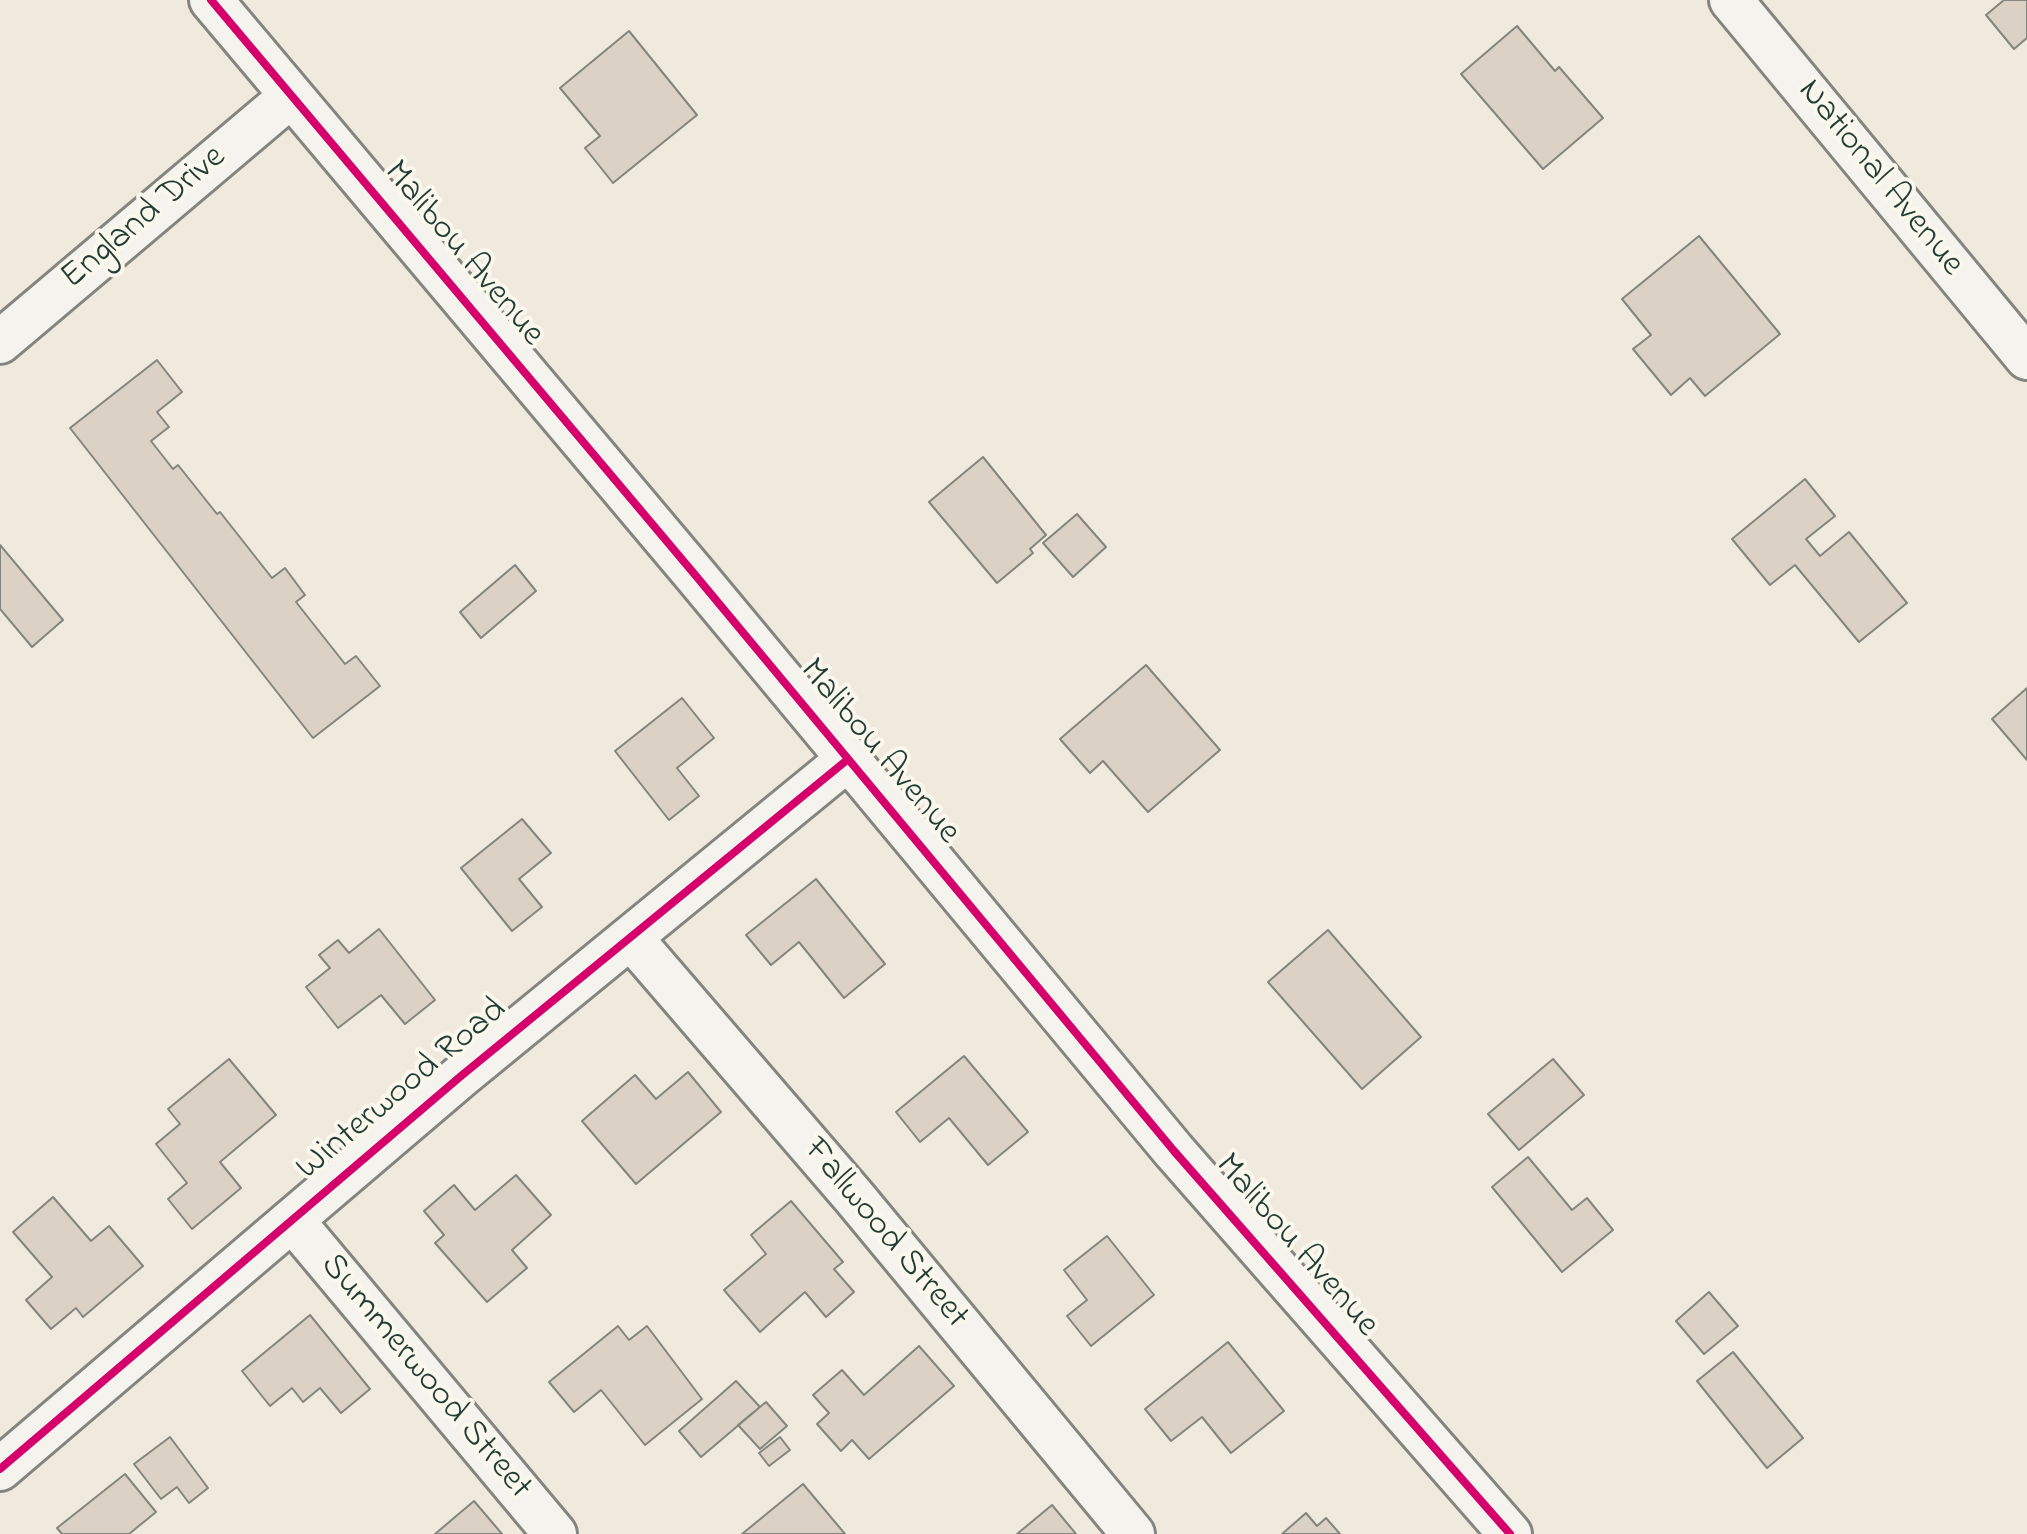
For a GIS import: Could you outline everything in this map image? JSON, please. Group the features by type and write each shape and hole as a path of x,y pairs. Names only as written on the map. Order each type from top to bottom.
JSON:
{"street":[{"name":"Malibou Avenue","path":"211,0 666,540 1174,1151 1510,1534"},
{"name":"National Avenue","path":"1731,0 2027,358"},
{"name":"England Drive","path":"0,342 291,96"},
{"name":"Winterwood Road","path":"0,1469 461,1076 847,760"},
{"name":"Fallwood Street","path":"631,938 854,1197 1133,1534"},
{"name":"Summerwood Street","path":"293,1221 555,1534"}],"building":[{"path":"2004,0 2027,0 2027,38 2014,49 1986,15"},
{"path":"1517,26 1555,71 1559,67 1603,118 1543,169 1461,74"},
{"path":"629,31 697,115 613,183 585,148 600,136 560,88"},
{"path":"1699,236 1780,334 1705,396 1690,378 1671,395 1633,349 1651,335 1622,299"},
{"path":"157,360 182,392 157,412 169,427 151,441 173,469 178,465 217,514 220,512 272,578 285,568 305,595 296,602 345,664 356,656 380,686 313,738 70,428"},
{"path":"983,457 1046,535 1030,549 1033,553 997,583 929,502"},
{"path":"1805,479 1835,516 1806,539 1820,556 1849,532 1907,603 1859,642 1795,565 1770,585 1732,539"},
{"path":"1077,514 1106,547 1073,577 1043,543"},
{"path":"0,545 63,620 32,647 0,609"},
{"path":"515,565 536,591 481,638 460,612"},
{"path":"1146,665 1220,750 1148,812 1103,761 1090,773 1060,739"},
{"path":"2027,688 2027,760 1992,719"},
{"path":"682,698 714,738 677,768 699,796 669,820 615,751"},
{"path":"522,819 551,853 519,879 542,907 512,931 461,868"},
{"path":"816,879 885,964 844,998 799,942 771,965 746,935"},
{"path":"379,929 435,1000 405,1024 381,995 338,1028 306,987 330,968 319,955 338,940 349,953"},
{"path":"1328,930 1421,1037 1362,1089 1268,982"},
{"path":"964,1056 1028,1132 988,1165 949,1118 920,1142 896,1112"},
{"path":"229,1059 276,1115 220,1162 241,1188 192,1229 168,1199 187,1183 156,1144 180,1124 168,1109"},
{"path":"1553,1059 1584,1095 1519,1150 1488,1114"},
{"path":"688,1072 721,1112 636,1184 582,1121 635,1075 656,1099"},
{"path":"1528,1157 1572,1210 1587,1198 1613,1230 1562,1272 1492,1187"},
{"path":"516,1175 551,1215 512,1250 527,1268 487,1302 435,1243 444,1235 424,1211 454,1185 475,1210"},
{"path":"53,1197 91,1241 109,1226 143,1266 83,1317 76,1308 51,1329 26,1300 52,1277 13,1232"},
{"path":"791,1201 843,1262 834,1269 854,1292 826,1317 805,1292 760,1332 724,1290 766,1254 751,1235"},
{"path":"1107,1236 1154,1295 1091,1346 1067,1316 1087,1300 1064,1270"},
{"path":"1709,1292 1738,1326 1704,1354 1676,1321"},
{"path":"310,1315 370,1389 341,1413 320,1388 303,1402 292,1388 270,1406 242,1371"},
{"path":"618,1326 629,1340 647,1326 702,1399 645,1445 601,1390 574,1412 549,1382"},
{"path":"1228,1342 1284,1411 1231,1453 1202,1417 1171,1441 1145,1409"},
{"path":"919,1346 954,1386 869,1459 852,1440 841,1451 817,1424 829,1413 813,1395 842,1370 864,1395"},
{"path":"1733,1352 1803,1438 1767,1468 1697,1381"},
{"path":"736,1381 760,1407 701,1457 679,1431"},
{"path":"766,1402 787,1426 760,1449 738,1425"},
{"path":"170,1437 208,1488 189,1503 177,1487 161,1499 134,1464"},
{"path":"780,1437 790,1450 769,1466 759,1453"},
{"path":"125,1474 156,1512 129,1534 62,1534 57,1528"},
{"path":"803,1484 845,1534 742,1534"},
{"path":"474,1501 502,1534 435,1534"},
{"path":"1052,1505 1076,1534 1017,1534"},
{"path":"1306,1513 1317,1526 1326,1518 1340,1534 1282,1534"}],"cycle path":[{"path":"211,0 1174,1151 1510,1534"},
{"path":"0,1469 461,1076 847,760"}]}
